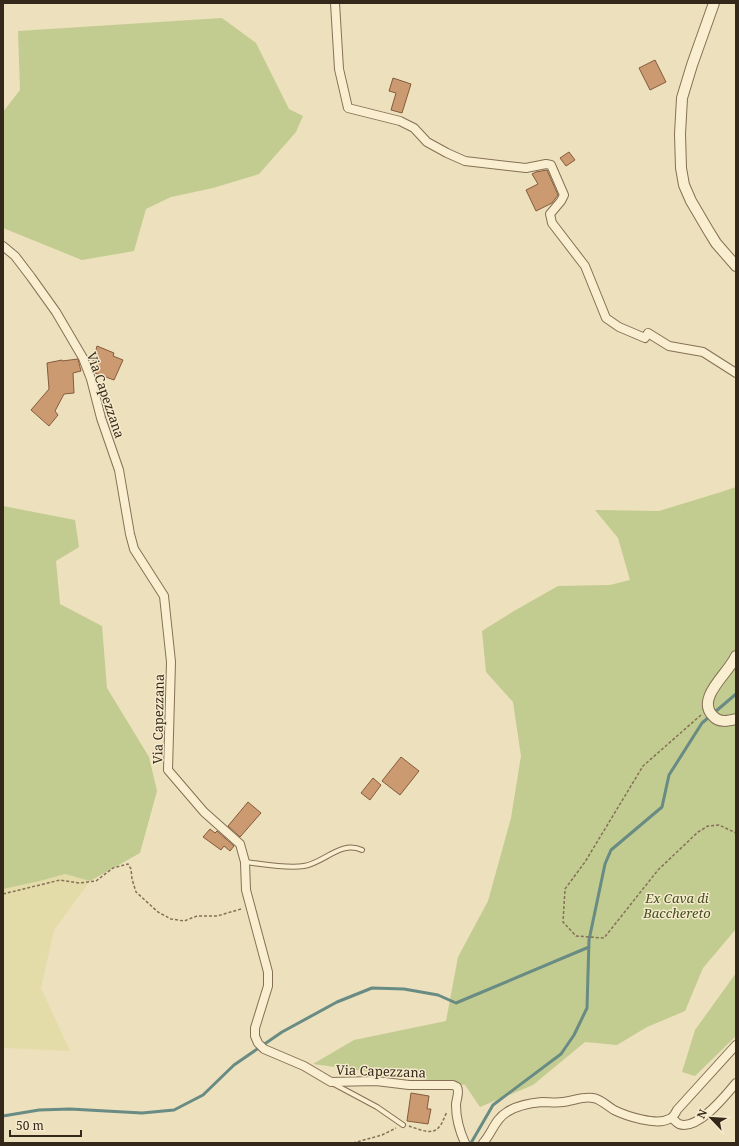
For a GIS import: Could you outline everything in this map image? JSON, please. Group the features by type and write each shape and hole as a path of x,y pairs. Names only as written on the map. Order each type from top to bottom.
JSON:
{"street":[{"path":"335,3 339,69 348,108 400,122 414,128 427,142 465,161 526,168 551,164 564,195 550,214 552,223 585,266 606,318 619,327 645,338 648,333 669,346 703,352 736,373"},
{"path":"714,3 682,98 680,134 681,168 684,184 708,230 716,243 736,266"},
{"name":"Via Capezzana","path":"3,246 15,256 31,276 56,312 83,358 101,418 119,470 134,549 164,596 171,662 168,770 204,812 240,844 245,862 246,890 268,972 268,986 254,1036 264,1049 304,1066 330,1082 370,1081 409,1085 453,1085 457,1087 459,1090 456,1105 461,1134 465,1143"},
{"path":"736,656 733,663 709,696 711,714 720,721 736,719"},
{"path":"483,1143 495,1123 506,1112 523,1106 542,1102 557,1103 582,1098 594,1098 624,1115 657,1121 666,1121 672,1118 677,1110 736,1045"},
{"path":"672,1118 680,1124 691,1124 697,1121 714,1108 736,1083"}],"lane":[{"path":"245,862 284,866 305,866 348,846 356,847 362,850"},
{"path":"330,1082 377,1107 403,1125"}],"path":[{"path":"711,714 643,766 585,862 565,889 563,922 576,936 604,938 658,870 698,832 708,826 719,825 736,833"},
{"path":"3,894 60,880 79,883 96,881 113,868 128,864 131,869 136,892 158,912 171,919 184,921 197,916 217,916 250,908"}],"shaded area":[{"path":"65,874 90,881 54,930 41,988 70,1051 3,1048 3,889"}],"green space":[{"path":"222,18 256,43 289,109 303,116 296,132 259,174 213,188 171,197 146,209 134,251 82,260 3,228 3,112 20,90 18,31"},
{"name":"Ex Cava di Bacchereto","path":"736,487 736,929 703,968 685,1011 647,1027 617,1045 585,1042 533,1085 480,1107 465,1085 313,1064 354,1040 446,1021 458,957 488,901 511,818 521,756 513,702 486,672 482,631 558,586 610,585 630,580 618,538 595,510 659,511"},
{"path":"3,506 75,520 79,547 56,561 60,604 102,626 107,688 149,757 157,791 140,853 90,881 65,874 3,889"},
{"path":"736,973 736,1036 695,1076 682,1072 695,1030"}],"building":[{"path":"655,60 666,82 650,90 639,68"},
{"path":"393,78 411,84 402,113 391,110 396,93 389,91"},
{"path":"569,152 575,160 566,166 560,158"},
{"path":"547,170 558,195 552,203 536,211 526,190 538,184 532,174"},
{"path":"97,346 114,353 113,356 123,360 114,380 95,373 92,365"},
{"path":"78,359 81,371 73,373 74,393 64,394 55,411 58,415 49,426 31,410 49,389 47,363"},
{"path":"401,757 419,771 400,795 382,781"},
{"path":"373,778 381,785 370,800 361,793"},
{"path":"248,802 261,813 240,837 228,826"},
{"path":"210,829 215,833 217,831 234,846 230,851 224,846 221,850 203,837"},
{"path":"411,1093 429,1096 427,1109 431,1109 428,1124 407,1121"}],"waterway":[{"path":"471,1143 493,1105 561,1054 574,1035 587,1008 589,940 605,864 611,850 662,807 669,775 702,723 736,694"},
{"path":"3,1116 39,1110 70,1109 142,1113 174,1110 203,1095 234,1065 282,1032 337,1002 372,988 404,989 438,995 456,1003 589,947"}]}
